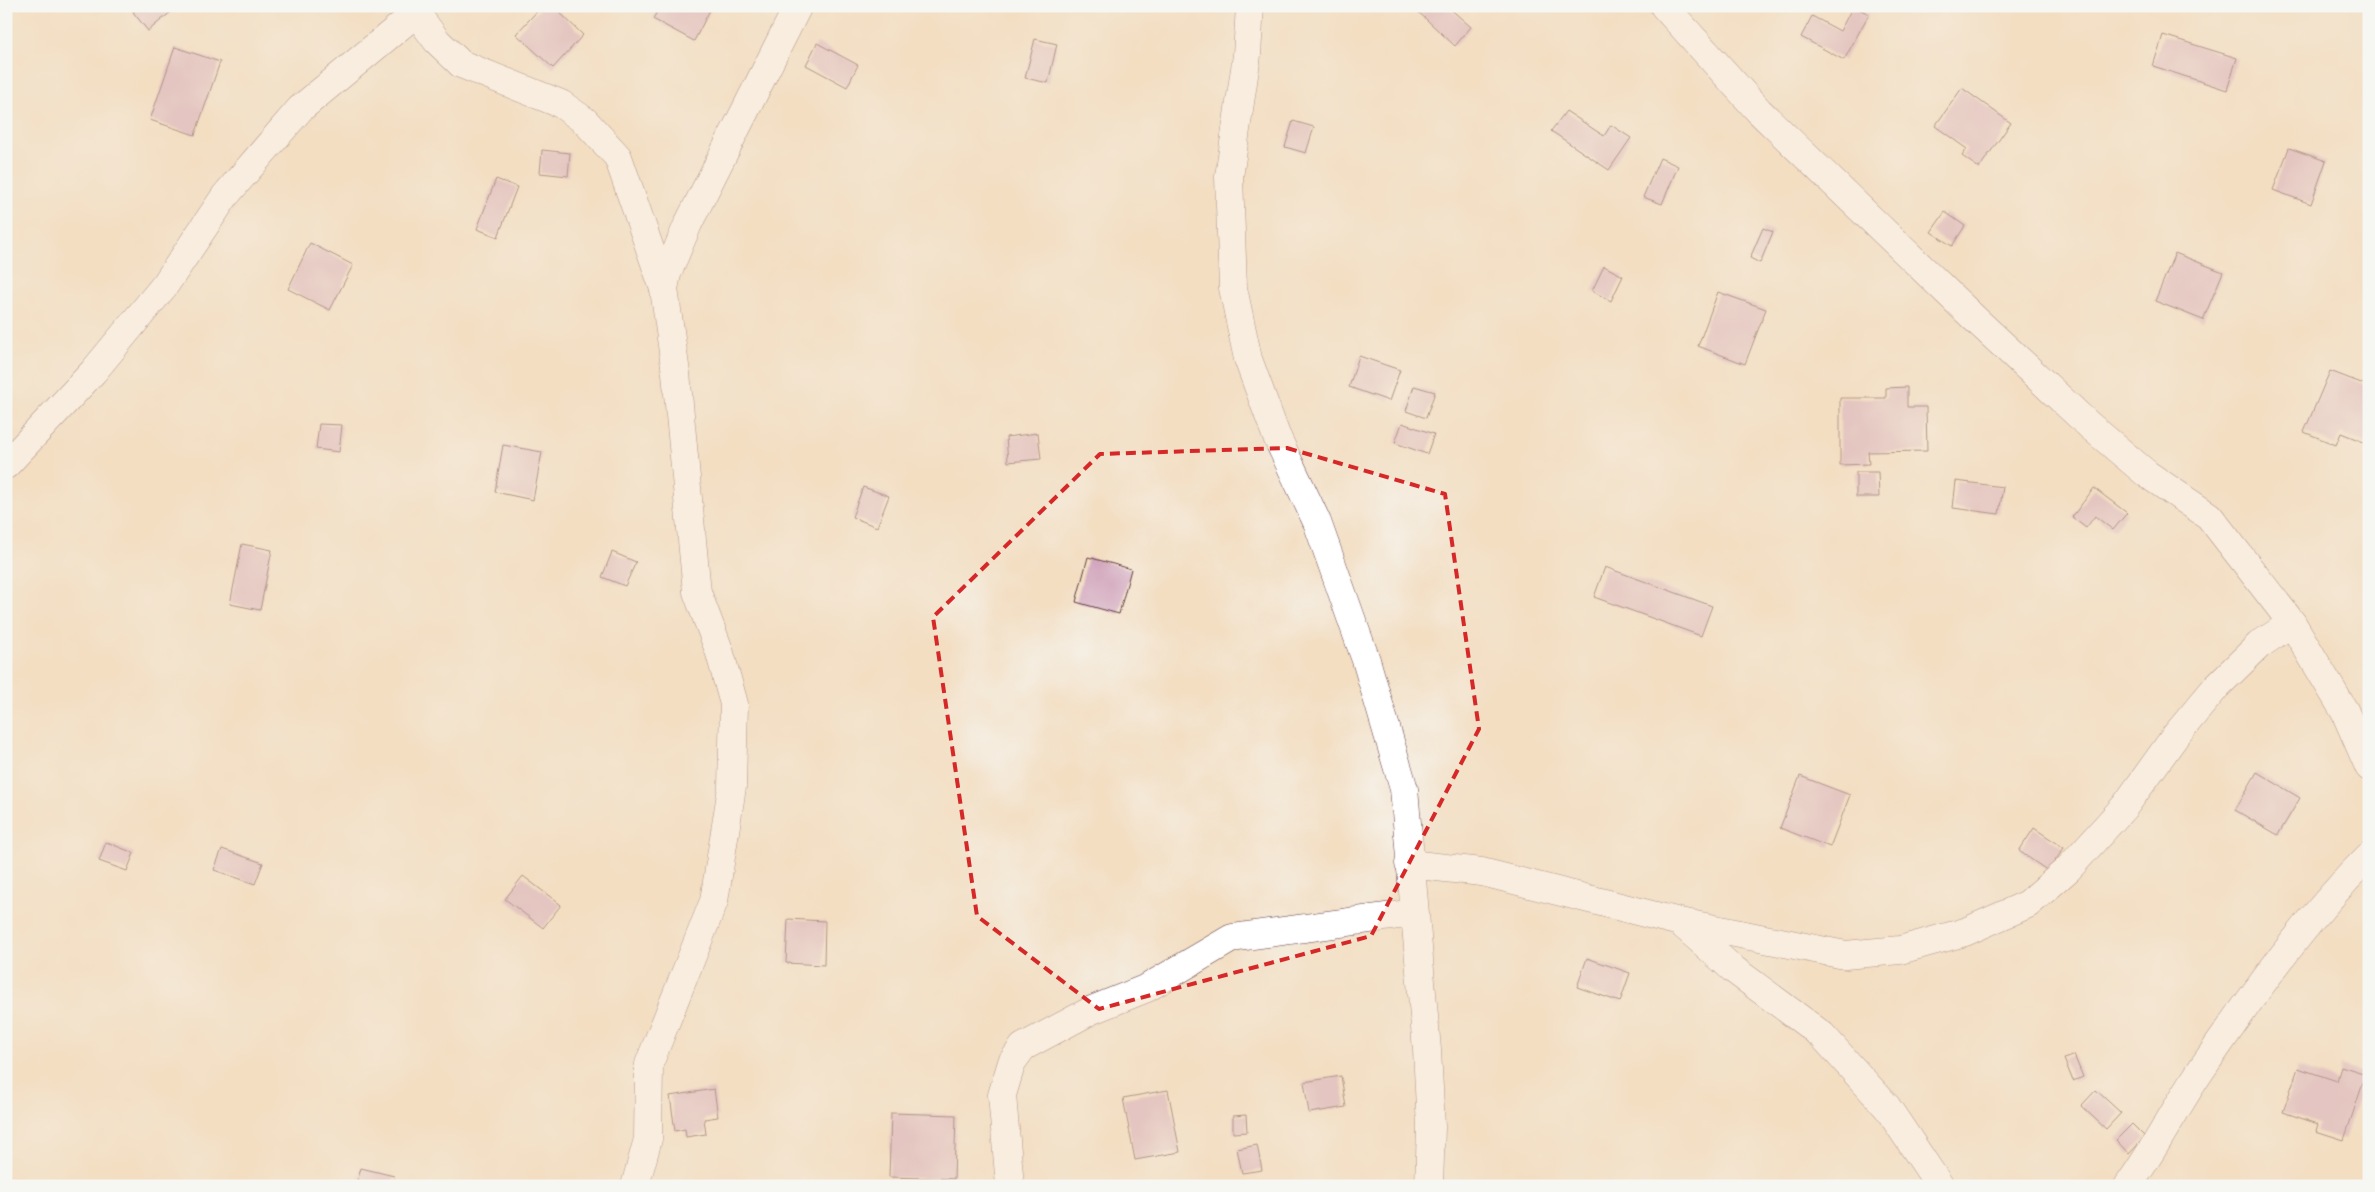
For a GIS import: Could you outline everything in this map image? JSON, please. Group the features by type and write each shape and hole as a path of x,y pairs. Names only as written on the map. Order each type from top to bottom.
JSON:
{"street":[{"path":"664,289 667,274 688,224 798,6"},
{"path":"1250,6 1247,55 1229,177 1233,288 1248,359 1276,435 1317,522 1366,660 1404,789 1409,864 1427,1050 1431,1128 1429,1186"},
{"path":"1664,6 1759,111 1974,318 2089,425 2147,474 2209,516 2292,623 2346,712 2369,767"},
{"path":"6,465 93,372 165,285 225,196 300,109 415,10 437,41 461,64 561,104 585,121 618,157 664,289 676,373 697,592 719,650 734,704 732,787 714,901 649,1064 648,1139 635,1186"},
{"path":"1409,864 1482,872 1680,922 1845,955 1900,950 1965,932 2028,904 2068,869 2125,806 2176,736 2217,686 2259,645 2292,623"},
{"path":"2128,1186 2200,1071 2267,979 2336,889 2369,856"},
{"path":"1010,1186 1002,1095 1012,1062 1023,1047 1092,1010 1147,988 1184,964 1232,938 1414,913"},
{"path":"1680,922 1734,969 1822,1035 1887,1107 1940,1186"}],"highlighted area":[{"path":"1287,448 1445,494 1479,729 1371,936 1099,1009 977,916 933,617 1100,454"}],"building":[{"path":"140,6 178,6 148,31 133,12"},
{"path":"542,6 553,6 583,35 553,68 516,34"},
{"path":"660,6 712,6 694,41 653,19"},
{"path":"1416,6 1447,6 1471,27 1455,46 1414,8"},
{"path":"1853,6 1869,14 1844,60 1801,37 1812,16 1840,31"},
{"path":"2163,35 2237,58 2227,90 2153,66"},
{"path":"1035,39 1057,44 1048,83 1025,78"},
{"path":"817,43 858,65 847,87 806,65"},
{"path":"175,47 220,62 195,135 150,120"},
{"path":"1962,88 2011,123 1979,168 1962,156 1967,149 1935,126"},
{"path":"1566,111 1604,136 1611,125 1631,138 1609,170 1551,131"},
{"path":"1293,121 1314,127 1306,153 1285,147"},
{"path":"2289,148 2326,161 2311,204 2273,190"},
{"path":"542,150 570,153 568,176 540,173"},
{"path":"1660,158 1678,166 1662,204 1643,197"},
{"path":"496,179 517,187 498,237 477,229"},
{"path":"1945,212 1965,226 1952,246 1931,232"},
{"path":"1763,228 1773,232 1760,263 1750,258"},
{"path":"310,243 353,265 330,310 288,289"},
{"path":"2175,253 2223,272 2203,320 2155,301"},
{"path":"1604,266 1623,276 1611,301 1592,291"},
{"path":"1718,292 1766,309 1745,364 1698,346"},
{"path":"1359,356 1400,370 1389,401 1349,387"},
{"path":"2330,371 2369,386 2369,438 2366,443 2341,433 2336,445 2304,432"},
{"path":"1414,386 1435,392 1426,418 1406,411"},
{"path":"1907,387 1907,407 1926,407 1927,451 1868,452 1869,464 1840,465 1840,398 1886,398 1886,388"},
{"path":"1402,423 1434,434 1427,454 1395,443"},
{"path":"319,424 342,425 339,452 316,449"},
{"path":"1038,433 1041,459 1008,462 1006,437"},
{"path":"503,445 542,452 533,500 495,492"},
{"path":"1856,472 1878,472 1879,497 1856,497"},
{"path":"1956,481 2003,487 1999,514 1953,508"},
{"path":"863,487 889,496 877,527 852,517"},
{"path":"2094,488 2127,513 2113,530 2095,516 2086,528 2072,517"},
{"path":"242,544 272,550 260,610 230,604"},
{"path":"612,552 636,562 625,586 602,577"},
{"path":"1088,557 1131,569 1119,614 1076,602"},
{"path":"1605,567 1712,606 1701,636 1594,597"},
{"path":"2257,772 2300,798 2278,835 2235,810"},
{"path":"1800,776 1850,795 1830,847 1780,828"},
{"path":"2034,828 2064,848 2048,871 2019,851"},
{"path":"106,842 134,853 127,871 99,861"},
{"path":"222,849 263,863 255,884 214,870"},
{"path":"523,876 561,905 543,928 505,899"},
{"path":"788,919 825,921 824,965 786,963"},
{"path":"1587,958 1630,973 1620,1002 1577,987"},
{"path":"2074,1055 2083,1077 2073,1081 2064,1059"},
{"path":"2341,1066 2366,1074 2344,1140 2316,1131 2318,1124 2283,1112 2298,1068 2337,1081"},
{"path":"1341,1076 1346,1107 1309,1113 1304,1082"},
{"path":"714,1089 718,1117 704,1119 706,1134 686,1137 685,1129 675,1131 670,1096"},
{"path":"1168,1090 1180,1152 1135,1160 1123,1098"},
{"path":"2096,1090 2121,1113 2106,1129 2081,1106"},
{"path":"891,1113 956,1115 954,1179 889,1177"},
{"path":"1246,1115 1247,1132 1233,1133 1233,1116"},
{"path":"2132,1124 2145,1137 2129,1154 2116,1140"},
{"path":"1257,1145 1262,1170 1242,1173 1237,1149"},
{"path":"361,1168 394,1176 392,1186 356,1186"}]}
